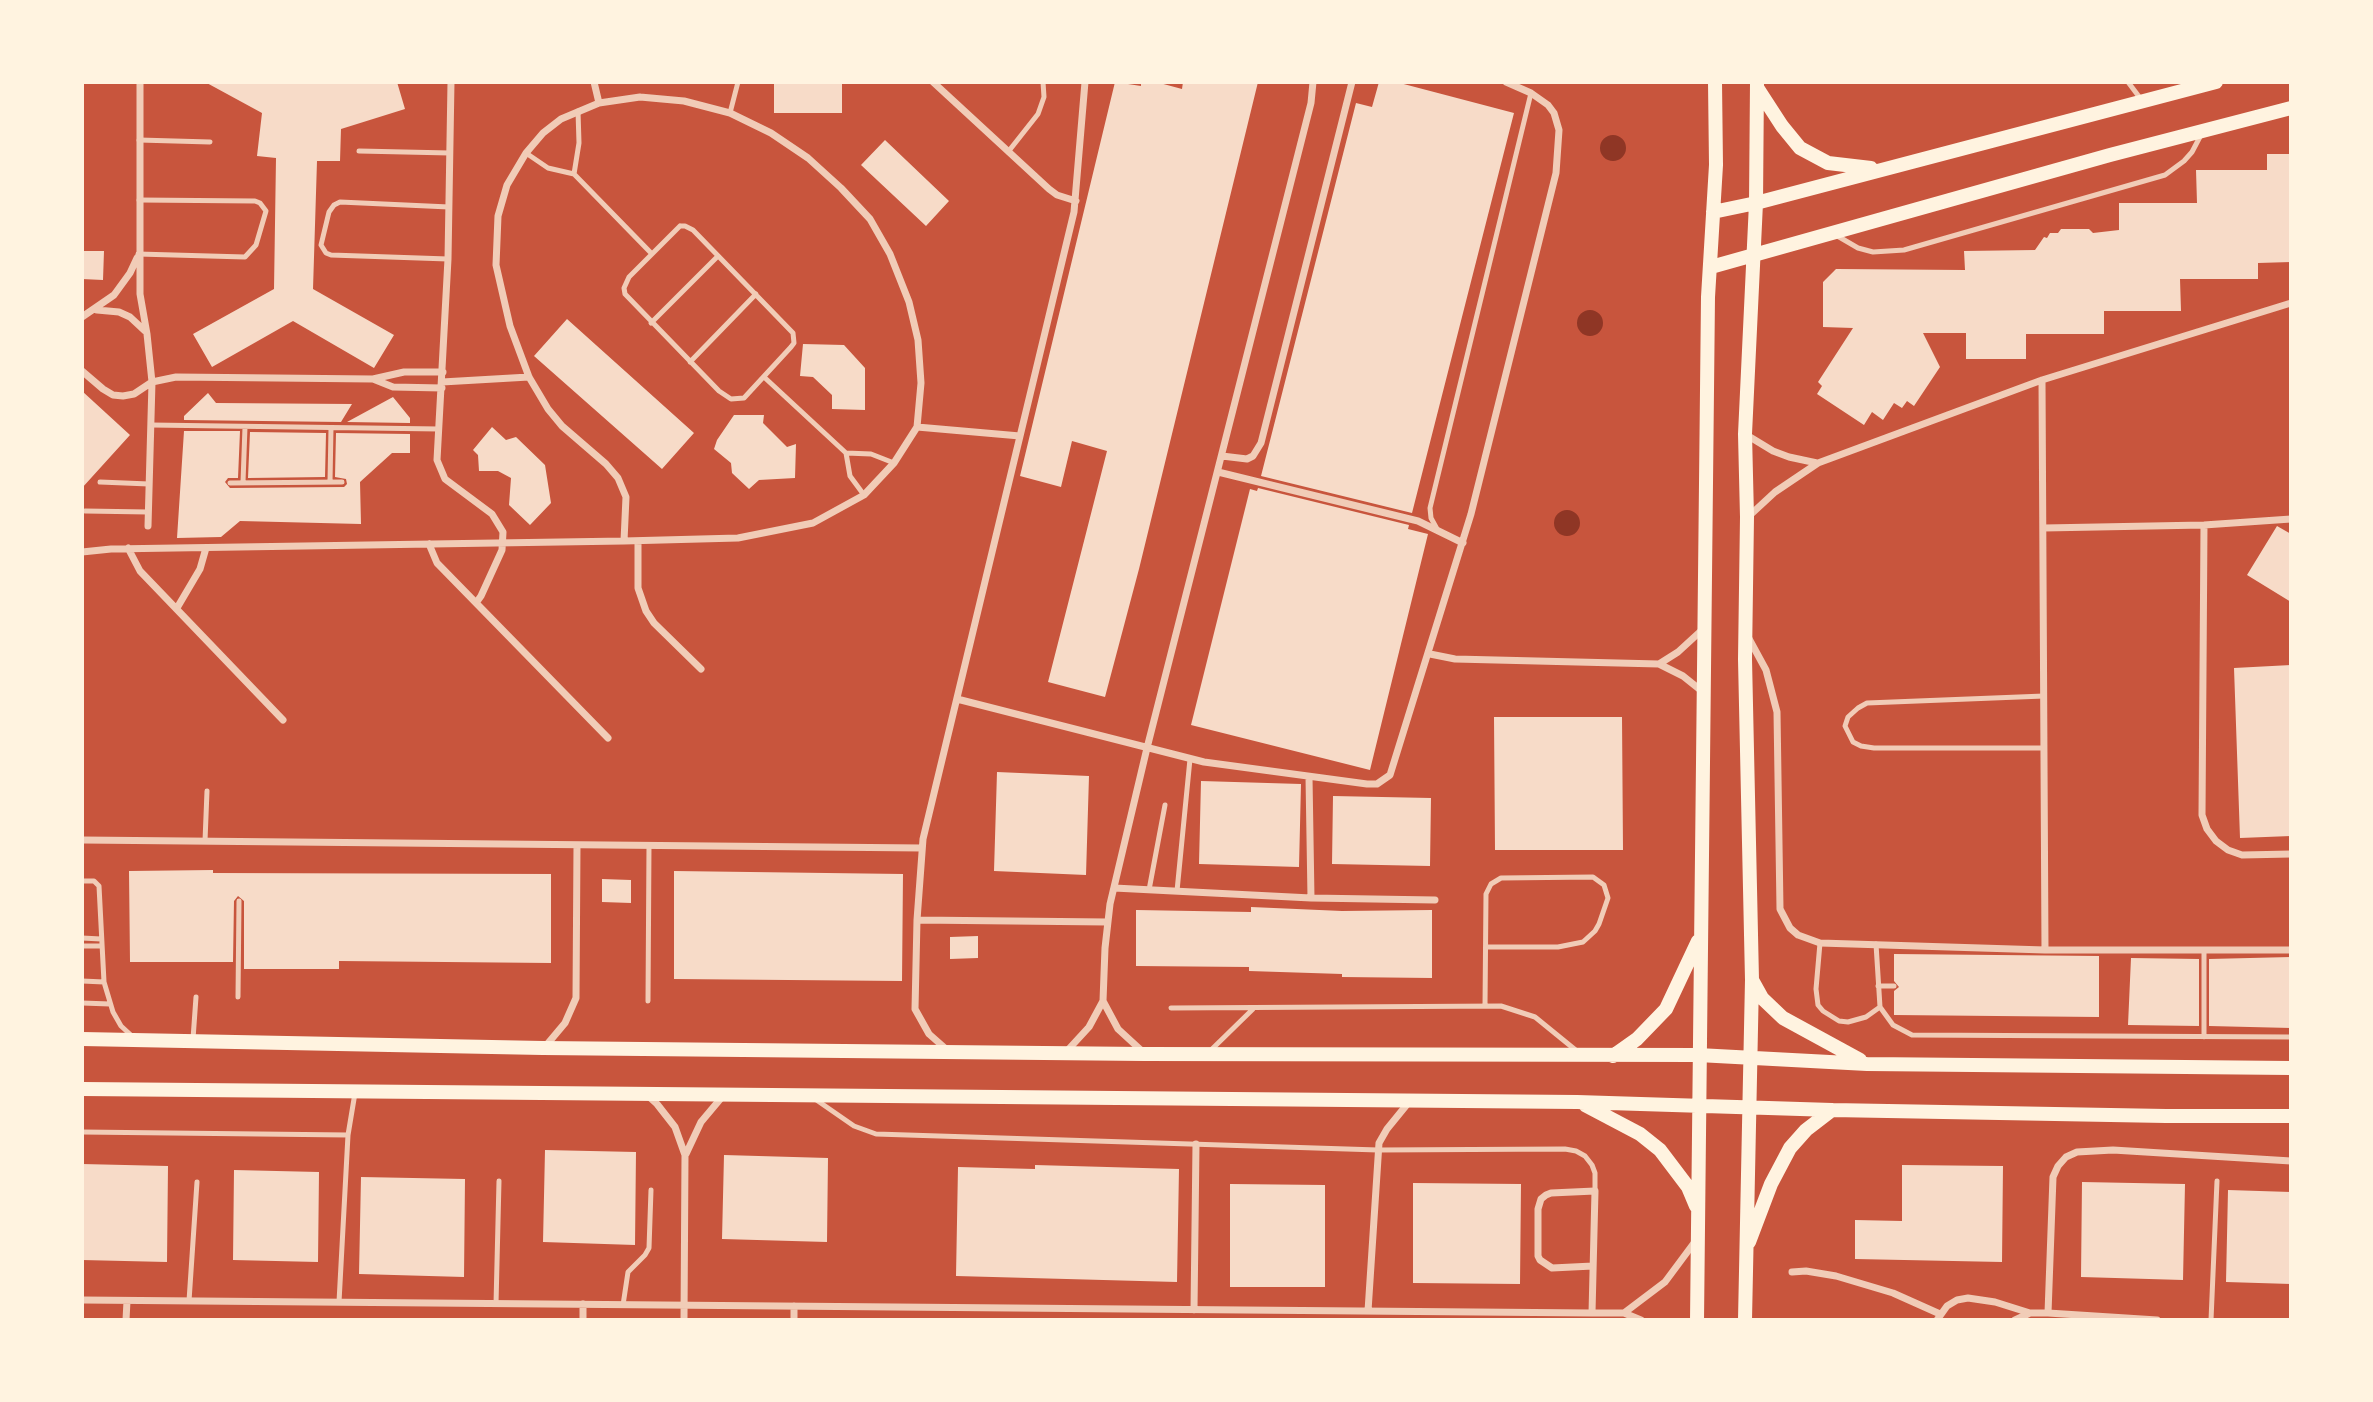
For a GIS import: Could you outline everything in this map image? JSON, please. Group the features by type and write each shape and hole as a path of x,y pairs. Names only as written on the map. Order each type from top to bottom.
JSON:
{"main road":[{"path":"1697,1320 1708,297 1713,212 1715,82"},
{"path":"1713,212 2217,82"},
{"path":"1757,85 1790,137 1813,156 1828,163 1883,169"},
{"path":"1745,1320 1747,1107 1752,980 1745,632 1745,434 1756,203 1757,85"},
{"path":"1711,267 2291,108"},
{"path":"1613,1056 1637,1040 1667,1009 1702,933"},
{"path":"1752,980 1762,998 1783,1018 1804,1032 1867,1063"},
{"path":"82,1039 543,1048 1144,1054 1698,1055 1867,1063 2291,1068"},
{"path":"82,1089 1577,1102 1832,1110 2291,1116"},
{"path":"1577,1102 1640,1134 1660,1150 1688,1187 1698,1211"},
{"path":"1745,1253 1771,1184 1790,1148 1812,1125 1832,1110"}],"street":[{"path":"140,82 139,294 147,334 152,383 148,526"},
{"path":"451,82 448,259 437,460 440,472 450,485 497,520 503,532 505,543 476,603"},
{"path":"594,82 599,103"},
{"path":"933,82 1049,189 1076,201"},
{"path":"948,1051 929,1034 915,1009 922,848 1076,201 1086,82"},
{"path":"1066,1052 1088,1027 1103,1001 1107,922 1114,888 1311,103 1313,82"},
{"path":"1222,456 1247,458 1253,456 1261,443 1352,82"},
{"path":"957,699 1190,759 1367,785 1377,784 1390,775 1463,543 1556,173 1560,142 1558,121 1548,105 1531,93 1506,82"},
{"path":"1524,82 1531,93"},
{"path":"82,552 128,548 638,541 738,538 813,523 863,495 894,463 917,427 921,383 918,340 909,302 895,266 870,219 807,158 771,133 730,113 684,101 640,97 599,103 561,119 543,133 526,153 507,185 498,216 496,252 498,276 510,326 529,377 548,409 562,426 618,478 626,497 624,541"},
{"path":"83,317 114,295 130,273 138,254"},
{"path":"1747,517 1775,492 1818,463 2042,380 2291,303"},
{"path":"94,310 107,310 130,317 147,334"},
{"path":"82,371 113,395 123,396 134,394 152,383 176,377 373,379 404,372 443,372"},
{"path":"373,379 393,387 529,377"},
{"path":"2042,380 2045,950"},
{"path":"917,427 1020,436"},
{"path":"1745,434 1781,454 1818,463"},
{"path":"1218,472 1418,521 1463,543"},
{"path":"2044,528 2204,525 2291,519"},
{"path":"2204,525 2202,815 2211,835 2228,850 2242,855 2291,854"},
{"path":"638,541 638,588 646,611 701,669"},
{"path":"429,544 438,564 608,738"},
{"path":"128,548 140,571 283,720"},
{"path":"177,608 203,562 206,548"},
{"path":"1659,664 1687,645 1704,627"},
{"path":"1745,632 1766,670 1777,712 1780,909 1790,928 1805,939 1820,943 2045,950 2291,950"},
{"path":"1430,654 1455,659 1659,664 1683,676 1704,693"},
{"path":"1309,777 1311,898"},
{"path":"82,839 922,848"},
{"path":"543,1048 565,1023 576,998 578,845"},
{"path":"1114,888 1311,898 1435,900"},
{"path":"918,920 1107,922"},
{"path":"1103,1001 1118,1028 1144,1054"},
{"path":"646,1095 657,1104 675,1128 685,1154 684,1320"},
{"path":"685,1154 701,1122 724,1095"},
{"path":"1368,1311 1378,1150 1387,1129 1410,1101"},
{"path":"1194,1310 1196,1144"},
{"path":"2048,1312 2053,1177 2066,1157 2077,1152 2113,1150 2291,1161"},
{"path":"1592,1313 1595,1191 1551,1193 1542,1199 1538,1209 1538,1256 1552,1268 1593,1266"},
{"path":"1624,1313 1665,1282 1678,1268 1698,1237"},
{"path":"1792,1272 1806,1271 1836,1276 1893,1293 1938,1317 1957,1300 1968,1298 1995,1302 2030,1313 2157,1320"},
{"path":"82,1300 1368,1311 1421,1316 1624,1313 1641,1320"},
{"path":"126,1320 127,1301"},
{"path":"583,1304 583,1320"},
{"path":"794,1306 794,1320"},
{"path":"1073,1309 1073,1320"},
{"path":"1179,1310 1179,1320"},
{"path":"2015,1320 2030,1313"}],"lane":[{"path":"730,113 738,82"},
{"path":"1008,152 1038,114 1044,97 1043,82"},
{"path":"2129,82 2142,101"},
{"path":"1437,529 1431,518 1430,508 1531,93"},
{"path":"574,174 579,143 578,111"},
{"path":"1832,232 1858,248 1873,252 1904,250 2165,175 2184,161 2203,131"},
{"path":"139,140 210,142"},
{"path":"359,150 450,153"},
{"path":"526,153 548,168 574,174 652,254"},
{"path":"138,254 245,257 256,245 266,211 255,201 139,200"},
{"path":"448,259 331,255 326,253 321,245 329,212 340,202 449,207"},
{"path":"685,226 692,230 718,256 789,328 794,338 791,348 744,398 732,399 719,391 628,300 624,288 629,277 676,229 685,226"},
{"path":"651,323 718,256"},
{"path":"690,362 756,295"},
{"path":"765,377 846,453 850,476 863,495"},
{"path":"151,425 439,429"},
{"path":"243,482 245,427"},
{"path":"330,482 331,428"},
{"path":"846,453 871,454 894,463"},
{"path":"100,482 149,484"},
{"path":"230,482 342,482"},
{"path":"85,511 148,512"},
{"path":"2044,696 1867,703 1848,717 1845,726 1853,742 1874,748 2045,748"},
{"path":"1178,891 1190,759"},
{"path":"205,841 207,791"},
{"path":"1149,890 1165,804"},
{"path":"648,1001 649,845"},
{"path":"1485,1006 1486,894 1491,884 1501,878 1592,877 1604,885 1608,898 1599,924 1583,942 1558,947 1486,947"},
{"path":"82,881 94,881 99,886 103,982 121,1026 135,1040"},
{"path":"238,997 239,901"},
{"path":"82,937 101,939"},
{"path":"1820,943 1816,989 1818,1005 1823,1011 1839,1021 1848,1022 1866,1017 1880,1006"},
{"path":"1876,944 1880,1006 1893,1025 1912,1035 2291,1037"},
{"path":"82,946 102,946"},
{"path":"2204,950 2204,1037"},
{"path":"82,981 103,982"},
{"path":"1878,986 1894,986"},
{"path":"193,1041 196,997"},
{"path":"82,1003 110,1004"},
{"path":"1171,1009 1485,1006 1513,1009 1535,1017 1583,1056"},
{"path":"1207,1054 1253,1009"},
{"path":"339,1302 348,1135 355,1092"},
{"path":"809,1096 854,1126 876,1133 1378,1150 1576,1151 1585,1156 1592,1165 1595,1191"},
{"path":"82,1132 348,1135"},
{"path":"496,1304 499,1181"},
{"path":"2211,1320 2217,1181"},
{"path":"189,1301 197,1182"},
{"path":"623,1305 628,1272 649,1248 650,1190"}],"shaded area":[{"path":"1613,135 1622,139 1626,148 1622,157 1613,161 1604,157 1600,148 1604,139"},
{"path":"1590,310 1599,314 1603,323 1599,332 1590,336 1581,332 1577,323 1581,314"},
{"path":"1567,510 1576,514 1580,523 1576,532 1567,536 1558,532 1554,523 1558,514"}],"building":[{"path":"205,82 397,82 405,109 341,129 340,161 317,161 313,289 394,335 374,368 293,321 212,367 193,334 274,289 276,158 257,156 262,113"},
{"path":"774,82 842,82 842,113 774,113"},
{"path":"1115,82 1141,86 1141,82 1156,82 1182,89 1183,82 1258,82 1105,697 1048,682 1107,451 1072,441 1061,487 1020,476"},
{"path":"1379,82 1396,82 1514,113 1412,513 1261,476 1356,103 1372,107"},
{"path":"885,140 949,201 926,226 861,165"},
{"path":"2267,154 2291,154 2291,262 2258,263 2258,279 2180,279 2181,311 2104,311 2104,334 2026,334 2026,359 1966,359 1966,333 1923,333 1940,367 1914,406 1907,401 1902,408 1894,403 1883,420 1872,412 1864,425 1817,394 1822,386 1818,382 1853,328 1823,327 1823,282 1836,269 1965,270 1964,251 2035,250 2044,237 2047,238 2050,233 2058,233 2061,229 2089,229 2093,233 2119,230 2119,203 2197,203 2196,170 2267,170"},
{"path":"82,251 104,251 103,280 82,279"},
{"path":"567,319 694,433 662,469 534,356"},
{"path":"803,344 844,345 865,368 865,410 832,409 832,395 813,377 800,376"},
{"path":"82,391 130,435 82,488"},
{"path":"208,393 216,403 352,404 341,422 184,420 184,416"},
{"path":"393,397 410,418 410,423 347,422"},
{"path":"734,415 764,415 763,423 787,447 796,444 795,478 759,480 749,489 732,473 731,463 714,449"},
{"path":"492,427 506,440 516,437 545,465 551,503 530,525 509,505 511,478 498,471 479,471 478,455 473,450"},
{"path":"184,431 240,431 238,478 228,478 225,482 230,488 344,487 347,484 346,479 335,477 336,433 410,434 410,453 392,453 360,482 361,524 240,521 221,537 177,538"},
{"path":"250,432 326,433 325,477 248,478"},
{"path":"1258,488 1409,525 1408,529 1428,534 1370,770 1191,725 1250,489 1257,491"},
{"path":"2277,526 2291,534 2291,602 2247,575"},
{"path":"2291,665 2291,836 2240,838 2234,668"},
{"path":"1494,717 1622,717 1623,850 1495,850"},
{"path":"997,772 1089,776 1086,875 994,871"},
{"path":"1201,781 1301,784 1299,867 1199,864"},
{"path":"1333,796 1431,798 1430,866 1332,864"},
{"path":"213,870 213,873 551,874 551,963 339,961 339,969 244,969 244,901 238,896 234,901 233,962 130,962 129,871"},
{"path":"674,871 903,874 902,981 674,979"},
{"path":"602,879 631,880 631,903 602,902"},
{"path":"1251,907 1342,911 1432,910 1432,978 1342,977 1342,974 1249,971 1249,967 1136,966 1136,910 1251,912"},
{"path":"978,936 978,958 950,959 950,937"},
{"path":"1894,954 2099,956 2099,1017 1894,1015 1894,991 1899,987 1894,981"},
{"path":"2291,957 2291,1028 2209,1026 2209,959"},
{"path":"2131,958 2199,959 2199,1026 2128,1025"},
{"path":"545,1150 636,1152 635,1245 543,1242"},
{"path":"724,1155 828,1158 827,1242 722,1239"},
{"path":"82,1164 168,1166 167,1262 82,1260"},
{"path":"1035,1165 1179,1169 1177,1282 956,1276 958,1167 1035,1169"},
{"path":"1902,1165 2003,1166 2002,1262 1855,1259 1855,1220 1902,1221"},
{"path":"234,1170 319,1172 318,1262 233,1260"},
{"path":"361,1177 465,1179 464,1277 359,1274"},
{"path":"2082,1182 2185,1184 2183,1280 2081,1277"},
{"path":"1413,1183 1521,1184 1520,1284 1413,1283"},
{"path":"1230,1184 1325,1185 1325,1287 1230,1287"},
{"path":"2228,1190 2291,1192 2291,1284 2226,1282"}]}
